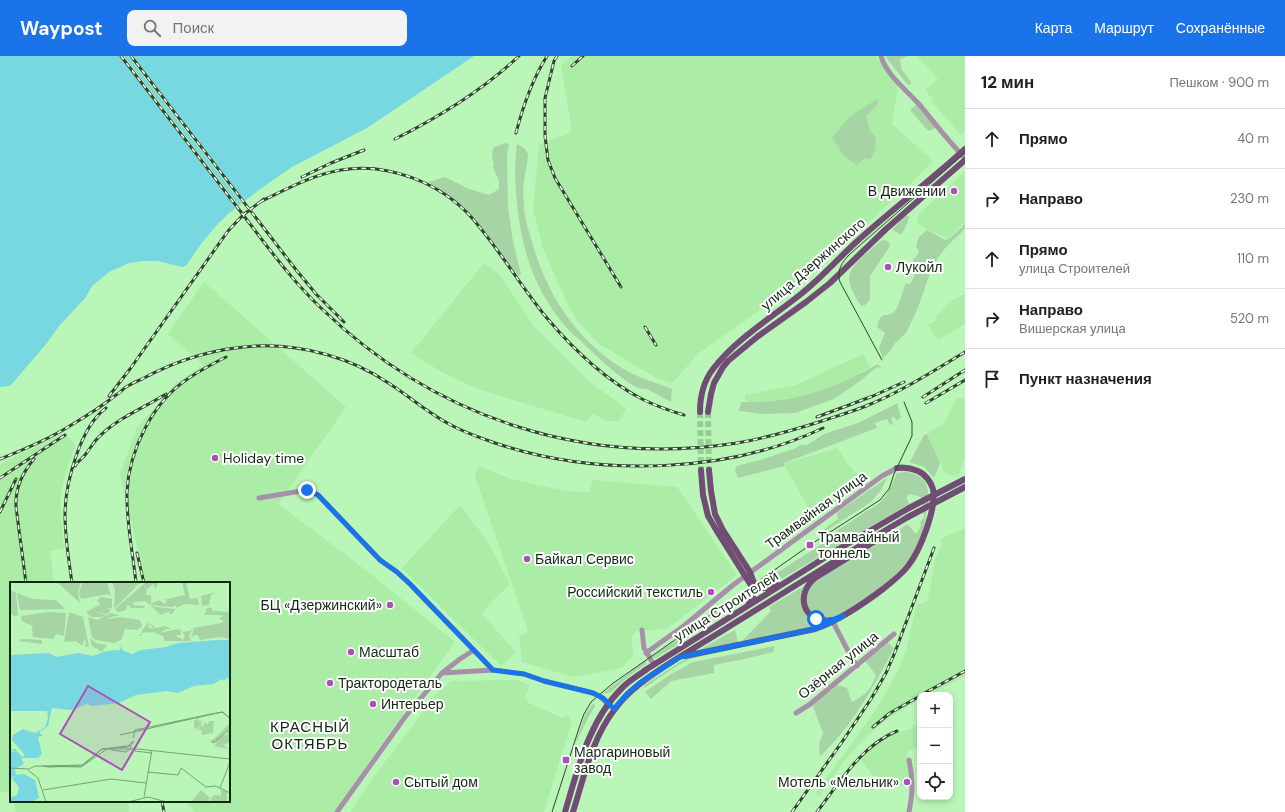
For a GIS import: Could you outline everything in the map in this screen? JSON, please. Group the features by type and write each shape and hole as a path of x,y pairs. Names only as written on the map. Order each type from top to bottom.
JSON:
{"main road":[{"name":"улица Дзержинского","path":"708,412 714,383 728,361 756,337 806,302 830,283 964,155"},
{"name":"улица Дзержинского","path":"700,412 704,385 712,371 724,357 744,338 801,294 859,240 964,155"},
{"path":"680,657 815,629 833,622 867,601 898,576 913,559 922,542 932,505 933,494 932,486 926,477 916,470 905,467 897,468"},
{"path":"701,470 703,495 708,516 747,574 754,583 761,588 784,584"},
{"path":"709,470 715,514 752,585 754,593 752,600 746,608"},
{"name":"улица Строителей","path":"565,812 588,739 594,726 608,704 628,683 654,665 838,550 909,508 965,479"},
{"name":"улица Строителей","path":"573,812 599,736 606,722 614,709 628,693 641,682 898,523 965,487"},
{"path":"843,616 825,621 818,620 811,616 803,601 804,592 815,578 873,543 898,523"},
{"path":"608,704 614,709"}],"street":[{"path":"881,56 883,63 964,155"},
{"name":"Трамвайная улица","path":"646,653 682,627 721,593 879,478 897,468"},
{"path":"259,498 307,490 318,495 380,560 397,572 410,584 493,670"},
{"path":"833,622 857,666"},
{"path":"642,630 643,645 646,653 654,665"},
{"name":"Озёрная улица","path":"796,713 809,705 894,634"},
{"path":"337,812 405,717 442,673 474,650"},
{"path":"442,673 493,670 524,674 544,681 593,693 608,704"},
{"path":"909,760 913,785 909,812"}],"shaded area":[{"path":"572,56 876,56 898,86 892,124 933,161 822,266 699,353 672,383 658,379 599,344 577,320 568,305 543,248 533,208 539,145 572,131 561,66"},
{"path":"885,56 908,56 900,59 902,70 911,82 911,85 907,84"},
{"path":"917,56 965,56 965,131 961,135 932,102 933,99 925,90 938,79"},
{"path":"877,99 878,104 866,116 870,132 876,137 875,150 870,159 865,158 857,165 844,156 832,138 848,118"},
{"path":"917,104 935,127 934,129 928,131 910,110"},
{"path":"504,143 509,144 507,156 508,208 513,242 521,274 518,276 468,212 450,196 428,182 445,177 469,189 489,195 499,189 499,181 493,167 493,148"},
{"path":"517,144 524,148 528,154 523,190 526,222 537,258 554,297 578,331 593,346 609,359 632,374 672,389 671,402 647,389 636,387 614,372 568,329 547,301 533,273 520,227 515,161"},
{"path":"965,171 965,222 948,239 917,224 918,215"},
{"path":"906,215 909,217 902,234 892,230"},
{"path":"965,224 965,229 946,247 933,265 917,310 906,333 894,344 891,350 883,358 879,348 885,333 878,328 878,322 883,315 893,313 899,304 906,283 910,284 914,277 916,265 913,260 919,252 916,246 919,237 927,230 945,240 949,239"},
{"path":"883,240 888,241 890,246 870,276 870,300 862,306 850,285 850,274 854,265"},
{"path":"484,263 500,275 533,325 592,384 626,409 619,421 607,421 593,414 586,422 481,390 447,375 411,353"},
{"path":"204,282 346,407 278,504 367,571 455,642 380,746 336,812 195,812 186,802 230,802 230,582 146,582 120,474 137,428 176,383 203,365 168,334"},
{"path":"965,294 965,324 938,340 928,325 937,319 935,317 953,300"},
{"path":"863,354 870,367 810,398 768,402 749,402 745,400 745,395 796,385"},
{"path":"878,364 881,368 877,367 834,399 795,413 763,414 739,411 741,402 775,401 802,396 841,383"},
{"path":"957,397 965,400 965,456 958,477 945,473 927,433 944,424"},
{"path":"898,403 901,417 897,421 893,417 891,418 893,424 890,425 887,419 875,423 877,428 784,463 785,466 738,478 735,470 737,466 794,449 800,445 807,445 824,434 858,423"},
{"path":"64,433 76,445 68,465 60,503 64,549 50,551 54,582 10,582 10,791 0,793 0,464"},
{"path":"927,434 940,463 934,478 924,467 910,462 924,435"},
{"path":"837,448 863,482 814,518 784,464"},
{"path":"478,466 514,480 567,491 589,492 593,480 677,487 737,575 667,629 636,631 631,638 634,657 630,658 622,668 573,677 522,662 519,637 528,631 475,476"},
{"path":"905,472 916,474 923,480 928,489 928,500 923,533 915,552 908,561 875,592 848,610 826,619 822,619 812,613 806,602 807,592 814,582 891,536 907,524 915,533 917,533 921,526 920,522 924,517 921,497 910,494 907,496 909,504 767,586 769,578 828,540 827,537 878,504 886,496 897,473"},
{"path":"887,478 881,490 871,502 824,532 822,531 838,519 838,512"},
{"path":"460,505 486,539 510,584 488,605 482,614 516,652 501,666 402,568"},
{"path":"965,528 965,676 934,692 917,692 917,701 886,720 868,735 849,755 819,797 815,794 877,708 900,667 906,651 917,603 922,604 928,600 935,559 942,543 941,539"},
{"path":"806,585 802,598 804,609 811,618 824,624 741,642 771,611 769,607"},
{"path":"741,594 743,597 714,619 712,617 708,620 709,622 702,626 703,628 699,631 656,658 653,658 652,656 693,629"},
{"path":"735,630 738,643 699,650"},
{"path":"887,642 894,648 873,687 850,722 820,757 819,744 823,733 812,704 837,685 847,688 852,702 865,694 872,685 876,675 865,661"},
{"path":"739,646 739,648 690,659 644,688 644,685 688,657"},
{"path":"775,646 773,652 714,665 714,673 671,681 651,699 645,692 668,676 693,662"},
{"path":"646,660 646,664 629,676 611,692 602,694"},
{"path":"518,680 528,685 529,689 525,697 528,699 527,702 563,718 567,715 572,721 544,812 350,812 375,775 437,693 451,681"},
{"path":"593,703 595,706 576,741 585,715"},
{"path":"917,725 917,748 910,750 906,755 911,778 911,786 880,786 877,776 873,776 861,760 882,740 894,734 913,728 912,726"},
{"path":"14,802 128,802 129,812 16,812"}],"water":[{"path":"0,56 474,56 367,128 292,167 259,190 228,214 215,227 186,266 182,267 158,261 143,261 129,263 109,272 92,286 86,297 59,326 47,343 11,385 0,387"}],"pier":[{"path":"119,56 124,56 240,207 237,210"},
{"path":"128,56 133,56 246,203 243,205"}],"tunnel":[{"path":"700,412 701,470"},
{"path":"708,412 709,470"}],"tram line":[{"path":"882,360 840,282 840,267 850,254 965,153"},
{"path":"552,812 581,722 591,702 612,684 810,545 880,500 889,489 894,474 912,436 912,422 904,402"}],"railway":[{"path":"121,56 276,258 322,309 366,347 412,379 462,405 514,426 568,440 623,447 680,449 737,443 790,431 866,406 904,388 965,352"},
{"path":"131,56 297,271 316,294 344,322"},
{"path":"395,139 428,122 460,102 491,80 519,56"},
{"path":"516,133 528,93 547,56"},
{"path":"557,56 554,61 545,98 545,136 548,160 555,178 621,287"},
{"path":"572,66 583,56"},
{"path":"302,177 331,163 364,150"},
{"path":"260,202 289,187 320,175 341,170 359,168 395,172 429,185 445,195 472,218 546,317 567,341 590,363 615,383 642,399 684,415"},
{"path":"109,396 130,369 228,231 243,215 264,199"},
{"path":"645,327 656,345"},
{"path":"0,459 60,432 99,408 126,387 155,372 212,352 256,346 291,347 326,354 343,360 375,375 434,415 461,430 498,444 537,455 577,462 619,466 662,466 704,462 746,455 786,443 823,428"},
{"path":"136,582 129,526 127,492 132,460 138,444 154,413 176,388 198,372 226,357"},
{"path":"923,397 965,370"},
{"path":"926,403 965,380"},
{"path":"817,417 873,396 904,382"},
{"path":"75,466 103,433 129,415 166,394"},
{"path":"72,582 65,524 68,488 71,473 82,442 89,428 106,408"},
{"path":"0,478 65,435"},
{"path":"26,582 16,500 20,481 34,459"},
{"path":"0,512 16,479"},
{"path":"792,812 842,742 871,699 886,673 934,548"},
{"path":"137,553 144,582"},
{"path":"926,692 965,671"},
{"path":"873,727 890,713 917,698"},
{"path":"817,812 843,777 862,755 884,737 897,731"},
{"path":"162,802 164,812"}],"place":[{"name":"В Движении","path":"954,191"},
{"name":"Лукойл","path":"888,267"},
{"name":"Holiday time","path":"215,458"},
{"name":"Трамвайный тоннель","path":"810,545"},
{"name":"Байкал Сервис","path":"527,559"},
{"name":"Российский текстиль","path":"711,592"},
{"name":"БЦ «Дзержинский»","path":"390,605"},
{"name":"Масштаб","path":"351,652"},
{"name":"Трактородеталь","path":"330,683"},
{"name":"Интерьер","path":"373,704"},
{"name":"Маргариновый завод","path":"566,760"},
{"name":"Сытый дом","path":"396,782"},
{"name":"Мотель «Мельник»","path":"907,782"}],"district":[{"name":"КРАСНЫЙ ОКТЯБРЬ","path":"310,736"}],"route":[{"path":"307,490 318,495 366,547 410,584 493,670 524,674 544,681 593,693 603,698 614,709 628,693 641,682 680,657 815,629 843,616 828,621 816,619"}]}
